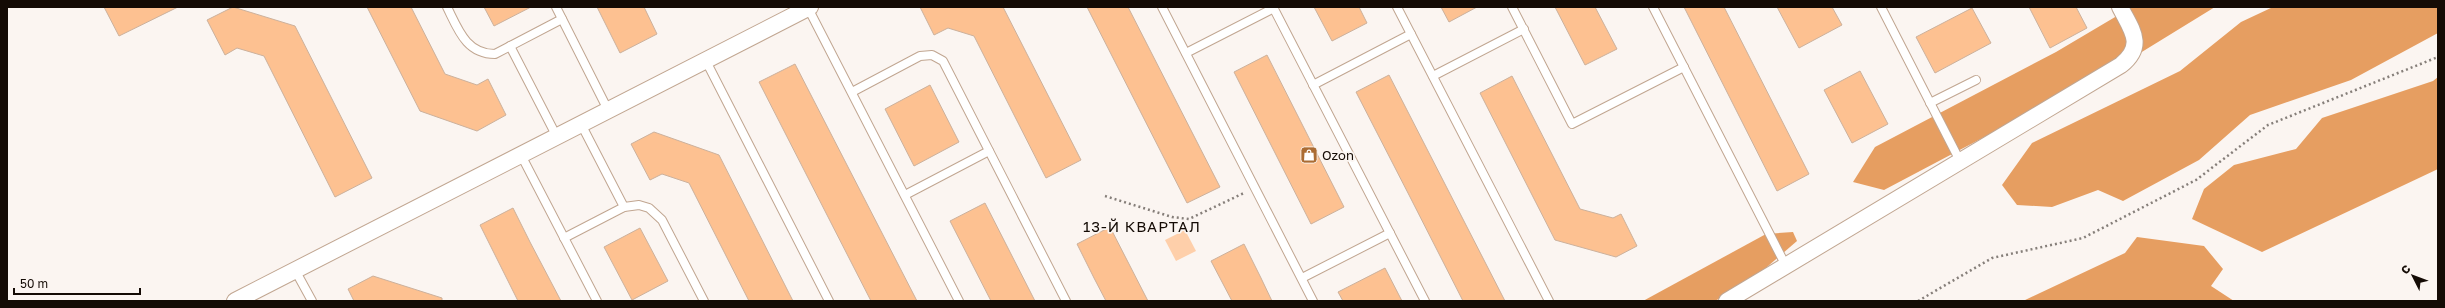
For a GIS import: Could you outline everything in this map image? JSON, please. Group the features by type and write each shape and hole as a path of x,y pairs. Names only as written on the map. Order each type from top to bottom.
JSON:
{"street":[{"path":"237,301 809,7"},
{"path":"1727,301 2126,60 2133,50 2135,37 2120,7"}],"lane":[{"path":"447,7 462,37 472,48 483,53 495,54 562,19"},
{"path":"556,7 608,110"},
{"path":"809,7 959,301"},
{"path":"1162,7 1313,301"},
{"path":"1186,53 1274,7 1425,301"},
{"path":"1397,7 1549,301"},
{"path":"1512,7 1572,124 1684,67"},
{"path":"1653,7 1786,266"},
{"path":"1881,7 1960,161"},
{"path":"1433,76 1524,29"},
{"path":"1313,85 1411,34"},
{"path":"510,46 557,137"},
{"path":"852,92 920,56 927,55 938,57 943,61 1066,301"},
{"path":"706,61 829,301"},
{"path":"1930,103 1976,80"},
{"path":"582,124 624,207"},
{"path":"905,195 989,151"},
{"path":"521,155 597,301"},
{"path":"564,238 624,207 639,205 649,208 659,216 704,301"},
{"path":"1302,278 1390,233"},
{"path":"295,270 312,301"}],"path":[{"path":"1918,301 1992,258 2084,238 2196,180 2268,125 2438,57"},
{"path":"1105,196 1176,218 1189,219 1255,187"}],"shaded area":[{"path":"2132,7 2215,7 2119,66 1884,190 1853,182 1875,147 2056,52"},
{"path":"2273,7 2438,7 2438,33 2351,80 2250,115 2199,160 2123,201 2098,190 2052,207 2017,205 2002,185 2032,143 2180,71 2241,22"},
{"path":"2438,77 2438,169 2262,252 2192,219 2204,189 2234,165 2296,149 2322,118 2433,81"},
{"path":"1185,230 1196,251 1176,261 1165,240"},
{"path":"1793,232 1797,241 1753,279 1715,301 1643,301 1766,234"},
{"path":"2137,237 2204,246 2223,269 2211,286 2234,301 2023,301 2125,253"}],"building":[{"path":"104,7 178,7 119,36"},
{"path":"233,7 295,26 372,178 335,197 264,56 237,48 225,55 207,20"},
{"path":"367,7 411,7 445,74 477,85 488,79 506,115 477,131 420,111"},
{"path":"484,7 531,7 494,26"},
{"path":"597,7 644,7 657,34 620,53"},
{"path":"920,7 1003,7 1081,160 1046,178 974,36 948,28 934,35"},
{"path":"1087,7 1128,7 1220,187 1187,203"},
{"path":"1314,7 1359,7 1367,23 1332,41"},
{"path":"1441,7 1477,7 1449,22"},
{"path":"1555,7 1595,7 1617,49 1585,65"},
{"path":"1684,7 1724,7 1809,174 1777,191"},
{"path":"1777,7 1832,7 1842,25 1799,48"},
{"path":"2029,7 2076,7 2087,28 2050,48"},
{"path":"1972,8 1991,43 1935,73 1916,37"},
{"path":"1267,55 1344,207 1311,224 1234,72"},
{"path":"795,64 917,301 871,301 759,82"},
{"path":"1860,71 1888,124 1852,143 1824,90"},
{"path":"1389,75 1505,301 1463,301 1356,92"},
{"path":"1512,76 1580,209 1613,218 1621,214 1637,246 1616,257 1555,240 1480,93"},
{"path":"930,85 959,142 914,166 885,109"},
{"path":"654,132 719,155 793,301 749,301 689,183 662,174 650,180 631,144"},
{"path":"985,203 1035,301 991,301 950,221"},
{"path":"513,208 561,301 518,301 480,225"},
{"path":"1110,227 1148,301 1106,301 1094,278 1077,244"},
{"path":"640,228 668,281 632,300 604,247"},
{"path":"1244,244 1272,301 1232,301 1211,261"},
{"path":"1385,268 1402,301 1343,301 1338,292"},
{"path":"373,276 442,298 442,301 354,301 348,289"}],"place":[{"name":"Ozon","path":"1309,155"}],"district":[{"name":"13-Й КВАРТАЛ","path":"1142,227"}]}
